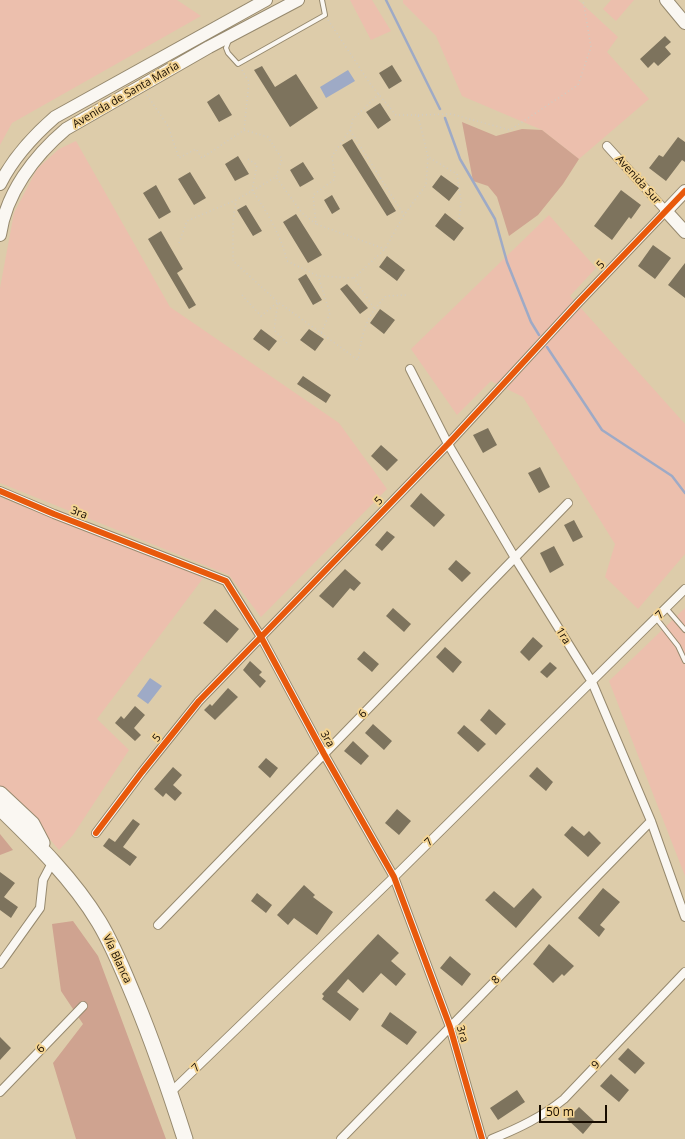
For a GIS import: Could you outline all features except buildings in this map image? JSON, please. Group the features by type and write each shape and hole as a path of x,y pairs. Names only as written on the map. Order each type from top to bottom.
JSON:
{"highway":[{"path":"0,794 32,824 53,861"},
{"name":"Vía Blanca","path":"0,808 53,861 99,922 117,957 150,1036 185,1139"}],"street":[{"name":"Avenida de Santa María","path":"0,184 20,152 37,133 55,117 266,0"},
{"name":"Avenida de Santa María","path":"0,235 11,198 34,161 49,143 66,129 298,0"},
{"path":"666,0 685,23"},
{"path":"676,0 685,11"},
{"name":"Avenida Sur","path":"607,146 685,232"},
{"name":"5","path":"96,833 142,772 199,701 448,444 579,302 685,191"},
{"name":"1ra","path":"410,369 448,444 515,558 592,682 652,821 685,917"},
{"name":"3ra","path":"0,491 54,514 226,581 261,637 324,754 394,877 450,1027 482,1139"},
{"name":"6","path":"158,925 568,504"},
{"name":"7","path":"170,1093 394,877 685,589"},
{"name":"8","path":"341,1139 652,821"},
{"path":"0,964 40,908 43,880 53,861"},
{"name":"9","path":"492,1139 528,1124 547,1113 564,1099 685,972"},
{"name":"6","path":"0,1092 83,1006"}],"lane":[{"path":"237,33 228,42 226,48 228,53 238,64 325,16 322,0"},
{"path":"666,608 685,630"},
{"path":"656,618 678,646 685,661"}],"path":[{"path":"325,16 379,94 396,115 451,114 510,130 578,85 591,48 583,0"},
{"path":"238,64 249,82 244,130"},
{"path":"141,87 168,126 179,158 196,149 202,158 244,130 268,137 282,159 276,177 236,200 187,221 179,243"},
{"path":"316,224 314,195 335,180 332,156 350,130 353,119 379,94"},
{"path":"248,159 256,165 252,190 267,212 283,245 287,261 318,276 354,278 385,248 404,215 426,185 428,157 418,115"},
{"path":"350,130 404,215"},
{"path":"428,157 457,174 462,201 458,219"},
{"path":"276,177 302,213 316,224 359,241 385,248"},
{"path":"236,200 233,222 233,261 278,302 358,360 364,327 374,308 386,296 408,295"},
{"path":"318,276 330,313 321,333"},
{"path":"354,278 374,308"},
{"path":"242,295 261,316 278,302"},
{"path":"278,302 274,330 289,345"}],"shaded area":[{"path":"0,0 177,0 201,16 12,123 0,145"},
{"path":"350,0 372,0 391,31 371,40"},
{"path":"403,0 578,0 618,37 607,52 649,99 579,159 542,130 462,96 436,36 403,3"},
{"path":"611,0 634,0 616,21 603,9"},
{"path":"462,122 496,136 522,129 542,130 579,159 563,184 538,215 509,236 497,197 488,186 473,181"},
{"path":"76,141 170,307 339,423 387,489 261,617 229,575 0,483 0,288 14,213 37,169 59,149"},
{"path":"549,215 596,268 570,296 685,424 685,554 638,609 605,577 615,544 523,397 491,381 457,415 411,349"},
{"path":"0,497 204,577 97,719 129,750 73,835 59,850 24,809 0,787"},
{"path":"685,608 685,876 609,681"},
{"path":"0,834 13,850 0,855"},
{"path":"73,921 98,956 166,1139 76,1139 53,1063 83,1024 61,991 52,924"}],"water":[{"path":"348,70 355,81 326,98 320,87"},
{"path":"150,678 162,686 148,704 137,696"}],"waterway":[{"path":"386,0 440,109"},
{"path":"445,118 460,159 495,219 507,262 531,322 539,335"},
{"path":"547,347 602,430 672,476 685,493"}],"cycle path":[{"path":"96,833 142,772 199,701 448,444 579,302 685,191"},
{"path":"0,491 54,514 226,581 261,637 324,754 394,877 450,1027 482,1139"}]}
